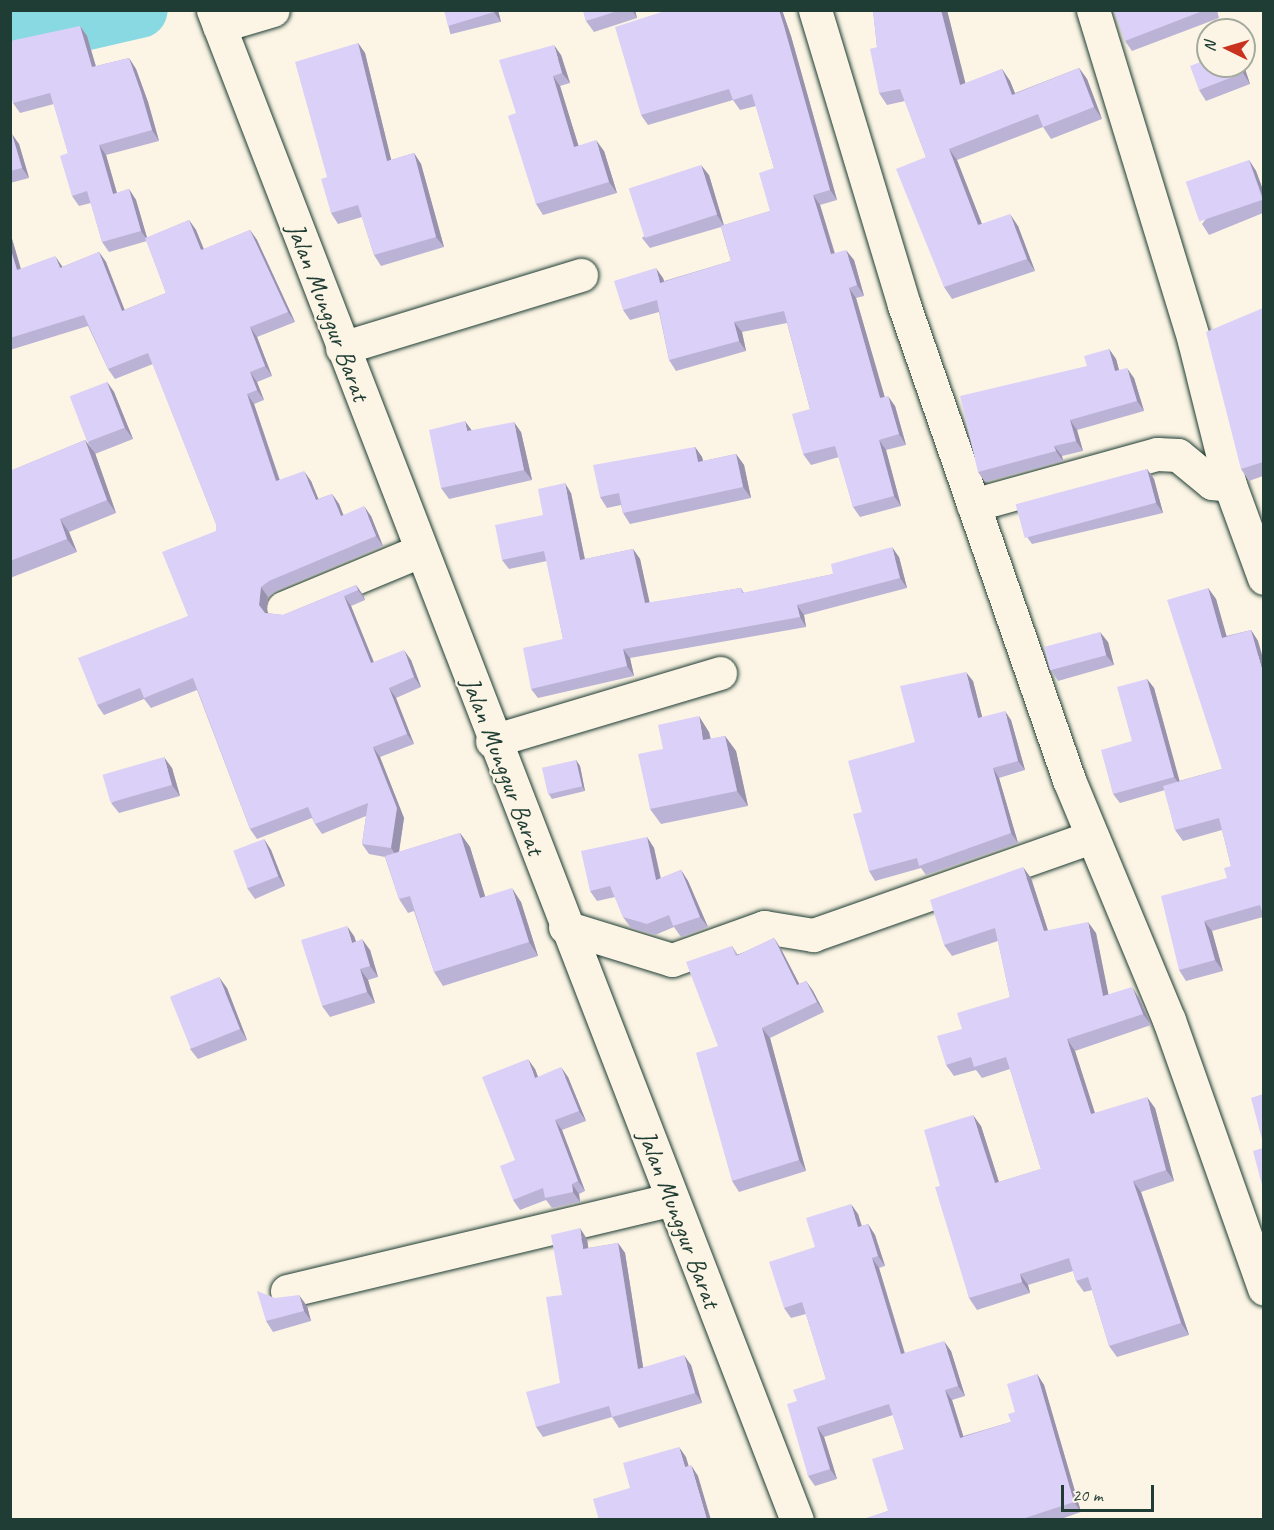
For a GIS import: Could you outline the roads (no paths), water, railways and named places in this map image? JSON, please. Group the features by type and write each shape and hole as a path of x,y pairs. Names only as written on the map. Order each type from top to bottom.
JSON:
{"street":[{"path":"215,17 273,10"},
{"path":"815,10 903,305 973,505 1092,837 1169,1020 1263,1288"},
{"path":"1093,10 1188,319 1230,485 1253,522 1263,578"},
{"name":"Jalan Munggur Barat","path":"215,17 492,741 797,1520"},
{"path":"342,348 581,275"},
{"path":"973,505 1157,454 1178,456 1212,483 1230,485"},
{"path":"283,608 420,551"},
{"path":"492,741 720,673"},
{"path":"565,927 672,960 764,927 813,935 1092,837"},
{"path":"287,1291 672,1199"}],"waterway":[{"path":"10,40 140,10"}]}
